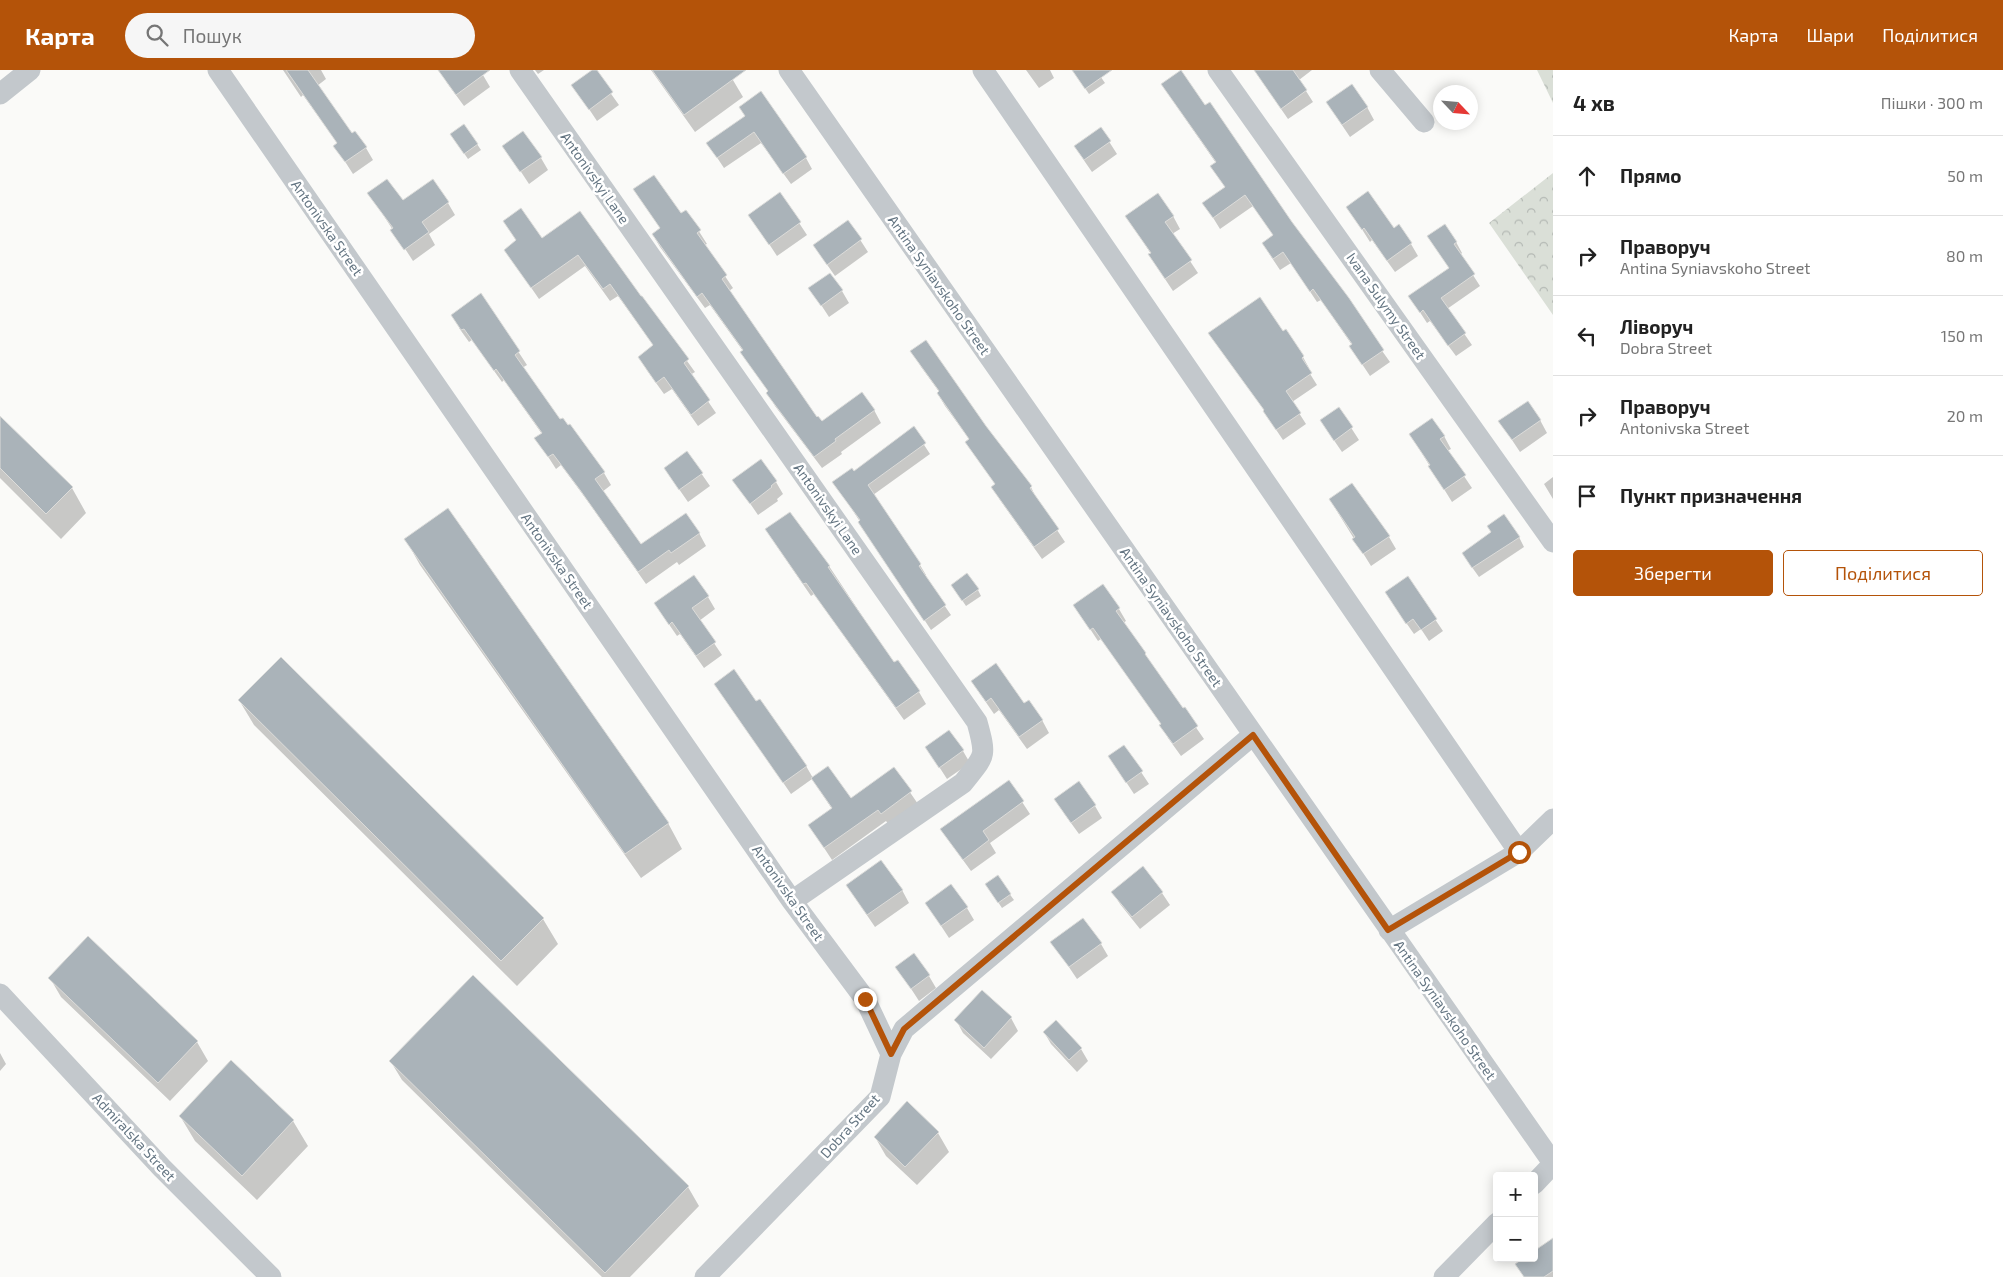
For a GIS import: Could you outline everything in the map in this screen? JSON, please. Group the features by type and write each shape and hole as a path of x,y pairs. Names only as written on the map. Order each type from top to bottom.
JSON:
{"street":[{"path":"3,83 30,70"},
{"name":"Antonivska Street","path":"218,70 792,901 865,999 891,1054"},
{"name":"Antonivskyi Lane","path":"520,70 977,722 983,743 983,756 963,783 792,901"},
{"name":"Antina Syniavskoho Street","path":"789,70 1553,1164"},
{"path":"983,70 1519,852"},
{"name":"Ivana Sulymy Street","path":"1218,70 1553,542"},
{"path":"1380,70 1424,122"},
{"name":"Dobra Street","path":"705,1277 880,1097 891,1054 904,1029 1253,735"},
{"path":"1388,930 1519,852 1553,820"},
{"name":"Admiralska Street","path":"0,994 162,1168 271,1277"},
{"path":"1538,1180 1553,1164"},
{"path":"1444,1277 1493,1226"}],"green space":[{"path":"1537,70 1553,70 1553,103"},
{"path":"1553,173 1553,315 1489,223"}],"building":[{"path":"286,70 308,70 352,133 355,131 367,147 345,162 333,146 337,143"},
{"path":"438,70 490,70 456,95"},
{"path":"592,70 597,70 613,92 589,110 571,85"},
{"path":"652,70 746,70 684,115"},
{"path":"1072,70 1112,70 1085,89"},
{"path":"1181,70 1205,105 1210,102 1292,222 1349,298 1384,350 1362,365 1349,346 1352,344 1313,289 1310,292 1283,252 1273,259 1262,243 1273,235 1245,195 1213,218 1202,203 1225,187 1210,166 1216,162 1161,84"},
{"path":"1254,70 1293,70 1307,90 1281,109"},
{"path":"1352,84 1368,107 1342,125 1326,102"},
{"path":"761,91 807,157 783,174 754,132 717,158 706,143 745,116 739,107"},
{"path":"464,124 478,144 464,154 450,134"},
{"path":"1101,127 1111,141 1084,160 1074,146"},
{"path":"523,131 542,157 520,172 502,146"},
{"path":"654,175 681,213 686,210 701,230 697,233 727,275 722,279 817,417 822,421 862,392 875,410 814,457 766,393 768,391 740,352 743,350 702,293 697,297 652,234 660,228 633,189"},
{"path":"387,179 403,200 433,179 449,202 422,222 429,232 404,250 390,230 393,228 367,193"},
{"path":"1368,191 1394,228 1399,224 1412,243 1387,261 1364,228 1362,230 1346,207"},
{"path":"780,192 801,222 769,245 748,215"},
{"path":"1158,193 1174,216 1165,222 1192,260 1165,279 1148,254 1151,253 1125,216"},
{"path":"521,208 542,238 580,211 689,359 684,363 710,400 691,415 664,377 656,383 638,357 653,345 610,284 603,289 578,255 531,288 504,250 516,240 503,221"},
{"path":"848,220 862,239 827,265 813,245"},
{"path":"1445,224 1457,242 1454,244 1475,274 1441,298 1466,333 1448,346 1423,310 1420,313 1408,296 1449,268 1427,236"},
{"path":"830,273 843,290 821,306 808,288"},
{"path":"481,293 520,351 515,355 560,419 563,418 568,425 570,424 605,472 595,479 641,544 686,513 700,533 671,553 669,550 638,572 553,454 548,457 534,438 542,433 496,369 494,371 464,329 461,330 451,315"},
{"path":"1260,297 1283,331 1286,329 1304,356 1302,358 1312,373 1286,391 1301,413 1276,430 1264,410 1208,333"},
{"path":"926,340 986,426 1032,486 1030,488 1059,529 1034,547 991,487 995,484 965,442 969,439 937,393 939,391 910,351"},
{"path":"1528,401 1541,420 1512,440 1498,421"},
{"path":"1339,407 1353,427 1334,441 1320,420"},
{"path":"0,416 73,487 46,514 0,468"},
{"path":"1432,418 1445,436 1440,439 1466,475 1444,490 1409,434"},
{"path":"914,426 926,443 868,485 946,605 924,621 858,522 860,520 832,482 852,468 854,471"},
{"path":"687,451 703,473 679,490 664,468"},
{"path":"761,459 777,481 750,504 732,480"},
{"path":"1352,483 1390,536 1363,554 1352,539 1355,537 1329,499"},
{"path":"448,508 669,823 625,854 404,539"},
{"path":"790,512 830,566 828,567 894,662 898,660 920,691 896,708 806,583 803,584 765,529"},
{"path":"1504,514 1520,537 1472,568 1462,553 1491,532 1487,526"},
{"path":"967,573 979,589 962,601 951,585"},
{"path":"694,575 709,596 692,608 716,642 696,656 672,622 669,625 654,603"},
{"path":"1408,576 1437,619 1421,630 1413,619 1406,624 1385,592"},
{"path":"1103,584 1120,608 1116,611 1183,708 1185,707 1198,726 1173,744 1093,628 1090,630 1073,605"},
{"path":"281,657 544,918 501,961 238,700"},
{"path":"996,663 1024,703 1029,700 1043,720 1019,737 991,698 986,702 971,681"},
{"path":"734,669 756,701 760,699 807,766 783,783 714,684"},
{"path":"949,730 964,750 939,768 925,747"},
{"path":"1124,745 1143,771 1126,783 1108,756"},
{"path":"828,766 851,798 894,767 912,791 881,814 878,810 824,848 808,825 832,808 811,778"},
{"path":"1009,780 1024,801 983,831 989,840 963,860 940,829"},
{"path":"1079,781 1096,805 1071,823 1054,799"},
{"path":"881,860 903,890 867,915 846,885"},
{"path":"1143,866 1163,892 1132,917 1111,892"},
{"path":"998,875 1011,894 998,903 985,884"},
{"path":"951,884 968,907 941,926 925,903"},
{"path":"1083,918 1102,943 1069,967 1050,942"},
{"path":"88,936 198,1041 158,1083 48,978"},
{"path":"914,953 930,975 911,989 895,967"},
{"path":"473,975 689,1186 605,1273 389,1061"},
{"path":"982,990 1012,1017 984,1048 954,1020"},
{"path":"1056,1020 1082,1048 1069,1060 1043,1032"},
{"path":"231,1060 294,1120 242,1176 179,1116"},
{"path":"907,1101 939,1132 905,1167 874,1137"},
{"path":"1553,1238 1553,1271 1544,1277 1524,1277 1515,1264 1518,1262 1538,1262 1538,1248"}],"route":[{"path":"865,999 891,1054 904,1029 1253,735 1388,930 1519,852"}]}
